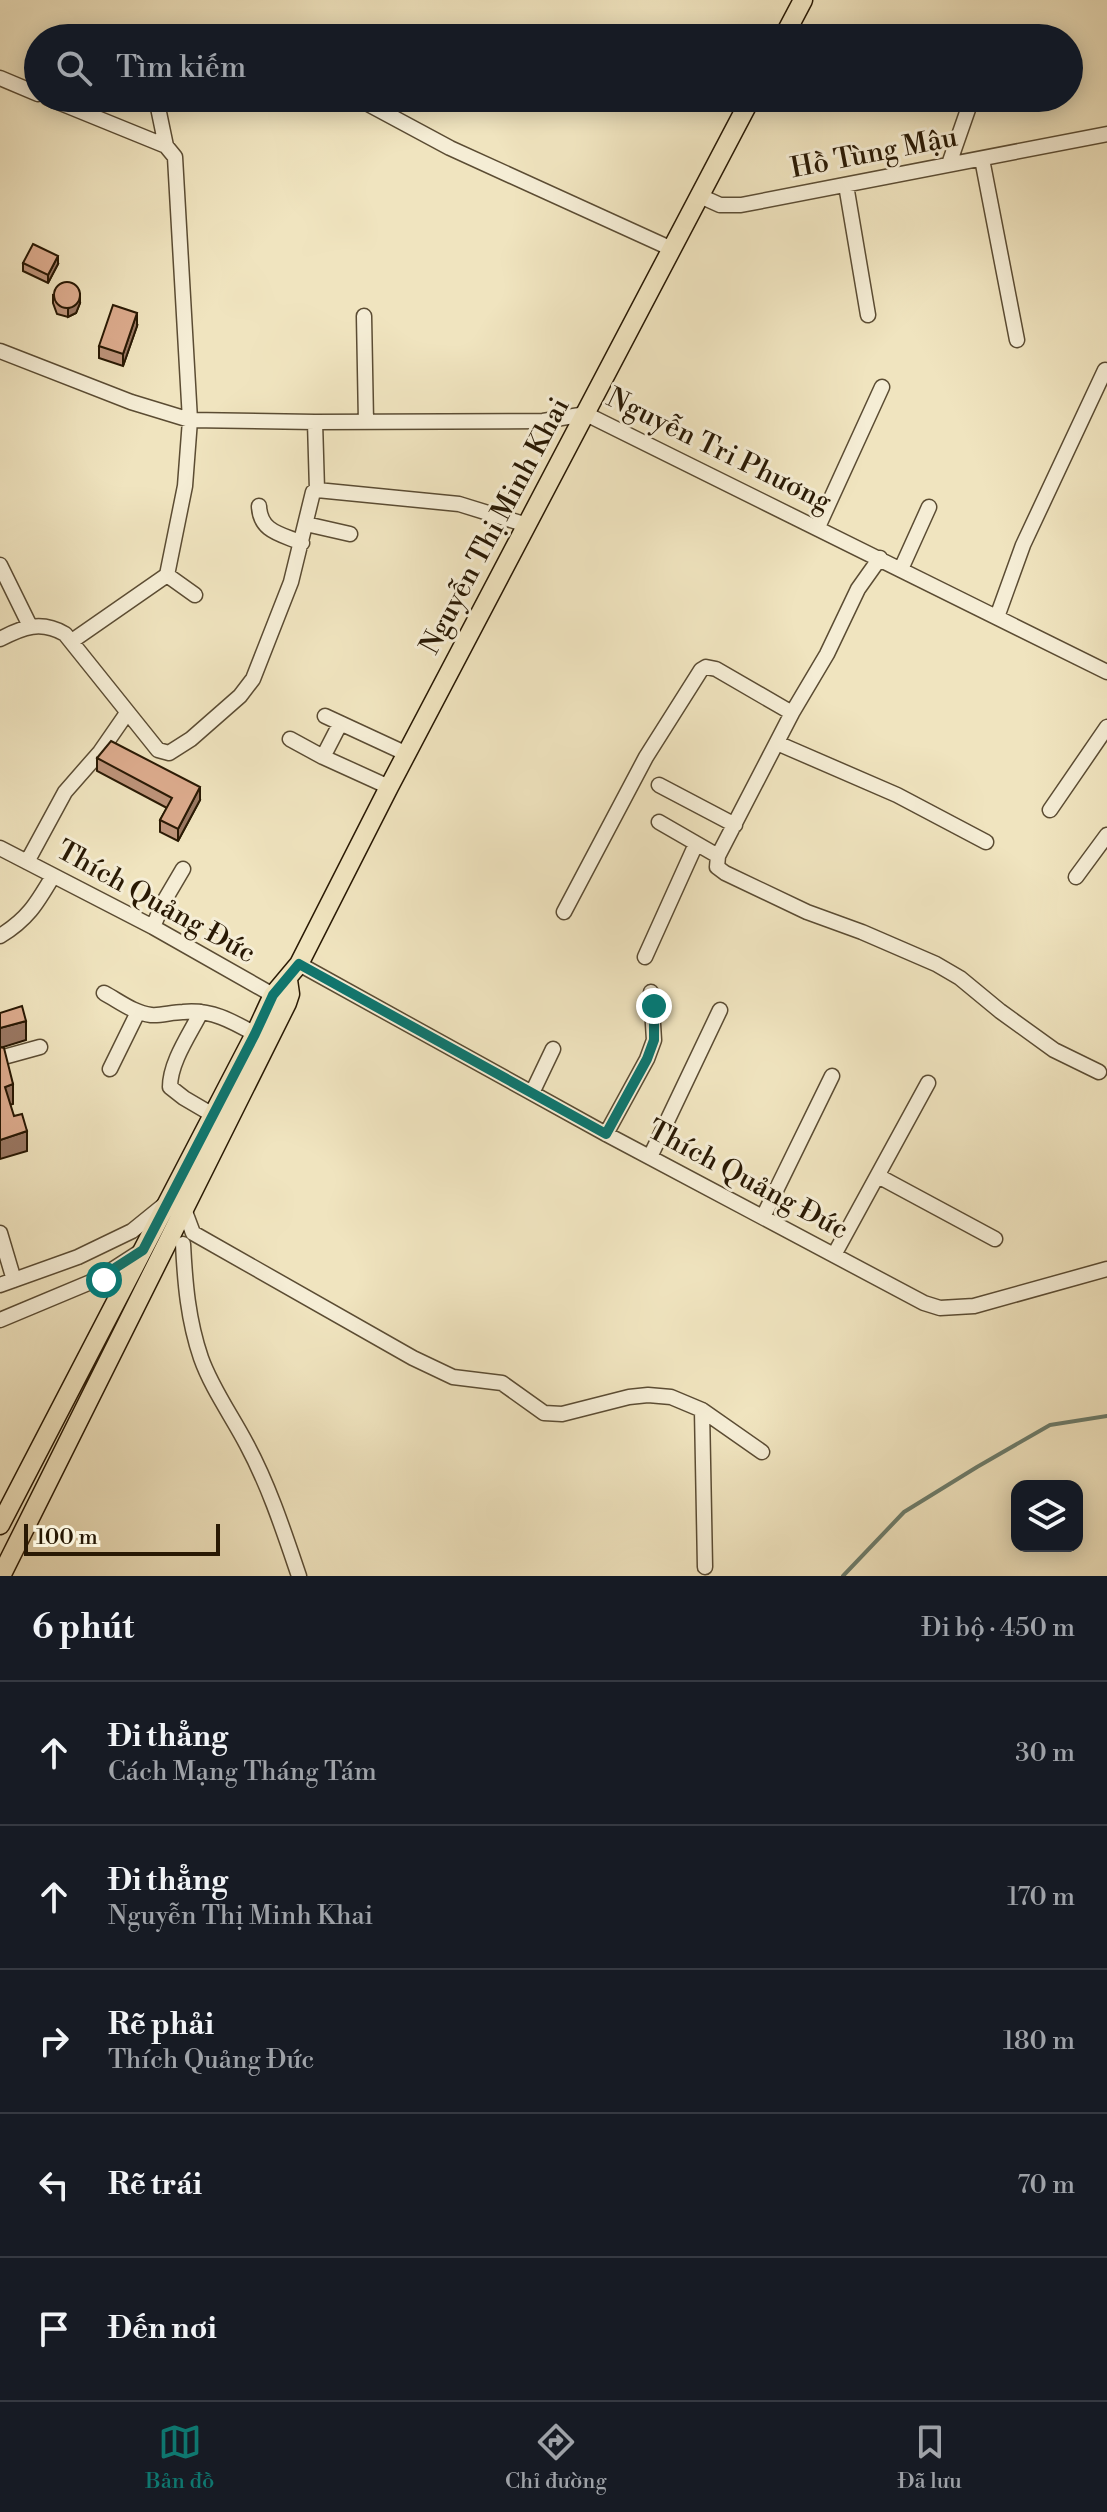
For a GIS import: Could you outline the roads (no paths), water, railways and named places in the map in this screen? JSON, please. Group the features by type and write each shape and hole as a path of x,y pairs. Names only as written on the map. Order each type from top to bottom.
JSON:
{"main road":[{"path":"790,24 803,0"},
{"name":"Nguyễn Thị Minh Khai","path":"0,1525 143,1250 176,1205 280,999 280,985 288,980 299,964 744,112"},
{"name":"Nguyễn Thị Minh Khai","path":"1,1576 161,1258 176,1205 213,1115 255,1034 280,999"}],"street":[{"path":"0,78 24,88"},
{"path":"81,112 169,149"},
{"path":"72,641 167,575 185,486 190,420 177,165 169,149 160,112"},
{"path":"383,112 450,148 672,249"},
{"path":"949,164 967,112"},
{"name":"Hồ Tùng Mậu","path":"700,196 720,205 731,206 1107,134"},
{"path":"982,159 1017,340"},
{"path":"846,185 868,315"},
{"path":"364,316 366,422"},
{"name":"Nguyễn Tri Phương","path":"0,351 145,407 190,420 543,421 586,414 1107,672"},
{"path":"997,617 1023,545 1105,370"},
{"path":"818,527 882,387"},
{"path":"315,422 317,490"},
{"path":"0,639 30,626 50,626 65,634 158,750 169,753 191,739 240,696 258,669 291,582 313,492 459,504 527,525"},
{"path":"259,506 260,520 266,528 302,543"},
{"path":"901,569 929,507"},
{"path":"306,524 350,534"},
{"path":"880,558 858,589 827,654 792,713 718,856 717,867 807,912 936,964 960,978 1054,1050 1099,1072"},
{"path":"0,565 30,626"},
{"path":"167,575 195,595"},
{"path":"564,912 646,757 701,670 706,667 716,669 792,713"},
{"path":"27,862 65,792 100,752 127,713"},
{"path":"325,716 407,754"},
{"path":"323,757 340,724"},
{"path":"1050,810 1107,727"},
{"path":"290,739 389,787"},
{"path":"777,743 884,789 986,842"},
{"path":"659,785 735,825"},
{"path":"659,822 718,856"},
{"path":"1076,877 1107,835"},
{"path":"645,957 696,844"},
{"name":"Thích Quảng Đức","path":"0,848 153,927 280,999"},
{"path":"153,927 183,869"},
{"path":"0,936 30,914 53,876"},
{"name":"Thích Quảng Đức","path":"299,964 606,1134 924,1303 940,1308 974,1306 1107,1269"},
{"path":"606,1134 647,1059 654,1040 651,992"},
{"path":"104,993 138,1012 153,1015 201,1012 227,1018 255,1034"},
{"path":"650,1157 720,1010"},
{"path":"110,1069 138,1012"},
{"path":"201,1012 174,1066 170,1087 213,1115"},
{"path":"0,1058 40,1047"},
{"path":"532,1093 553,1049"},
{"path":"763,1217 832,1076"},
{"path":"834,1255 928,1083"},
{"path":"878,1176 995,1239"},
{"path":"0,1233 7,1283 78,1257 176,1205 188,1238 188,1313 201,1356 212,1384 248,1447 274,1506 299,1576"},
{"path":"0,1320 98,1279 143,1250 161,1258 188,1238"},
{"path":"188,1238 413,1358 453,1377 502,1383 544,1413 562,1414 629,1397 671,1397 702,1410 762,1452"},
{"path":"98,1279 109,1286 113,1296 112,1309"},
{"path":"702,1410 705,1567"}],"waterway":[{"path":"843,1576 904,1512 977,1467 1050,1425 1107,1416"}]}
